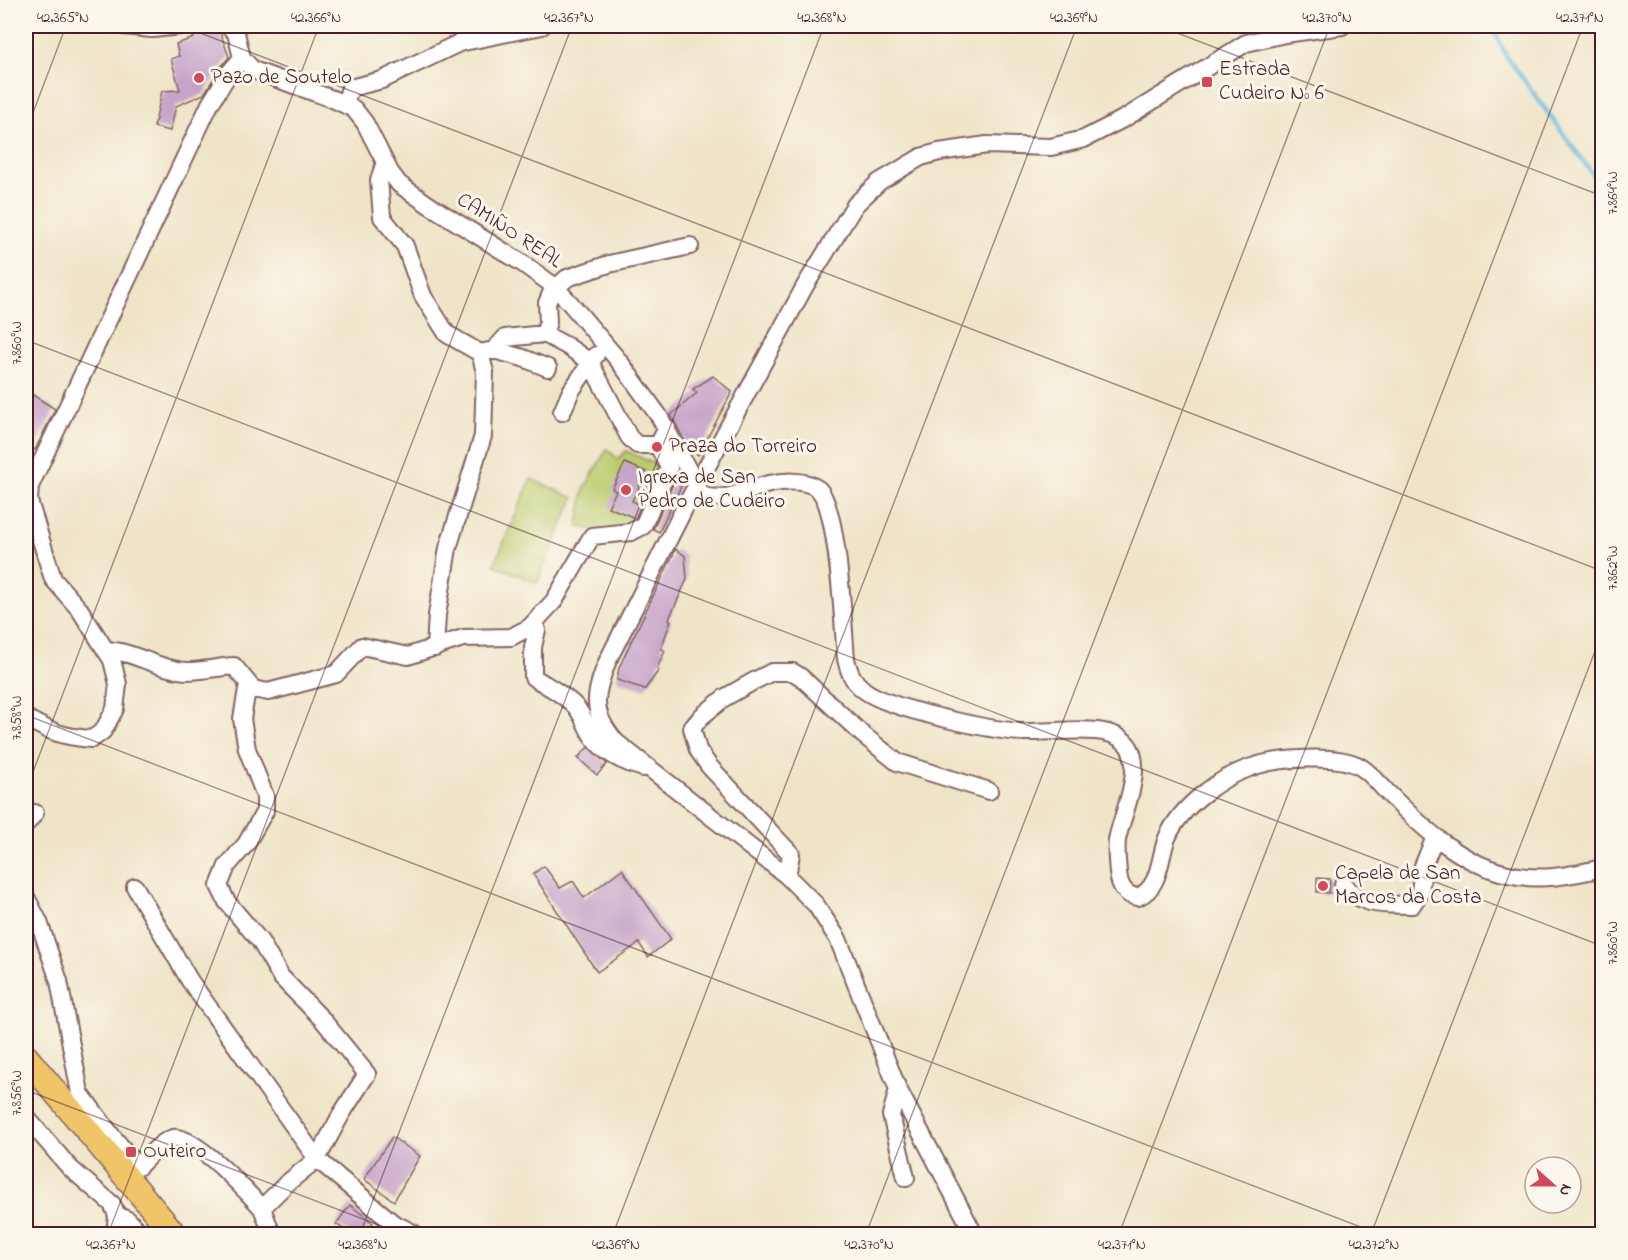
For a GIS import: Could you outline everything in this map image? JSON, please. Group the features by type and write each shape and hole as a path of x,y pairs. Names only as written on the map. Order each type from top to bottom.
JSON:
{"highway":[{"path":"26,1057 74,1100 132,1172 174,1234"}],"street":[{"path":"124,26 152,29 180,26"},
{"path":"229,26 236,33 242,58 253,70 345,104 350,88 382,80 459,43 542,26"},
{"path":"974,1234 898,1089 838,939 816,905 787,876 616,742 598,716 597,692 608,660 696,485 836,233 855,205 879,182 921,157 949,150 987,145 1052,147 1084,139 1125,118 1246,43 1285,34 1342,26"},
{"path":"26,718 42,728 66,737 92,740 104,731 115,709 118,684 112,660 80,610 53,579 29,501 30,486 210,104 229,73 242,58"},
{"name":"CAMIÑO REAL","path":"345,104 360,116 394,178 408,191 522,263 555,287 570,303 619,361 667,428 696,485"},
{"path":"385,162 379,180 382,217 405,246 423,296 447,334 487,351 523,358 548,368"},
{"path":"523,358 548,322 547,303 555,287 567,278 609,264 690,246"},
{"path":"435,648 437,615 448,548 483,436 487,351 505,338 538,334 590,362 629,437 637,445 658,445"},
{"path":"562,412 571,391 603,344"},
{"path":"658,445 667,428"},
{"path":"106,650 122,651 149,663 186,671 234,666 253,689 268,692 336,674 362,646 408,656 463,638 512,637 534,623 554,601 592,536 632,532 643,526 669,468 658,445"},
{"path":"696,485 702,495 708,498 786,482 805,483 819,490 827,504 838,564 844,643 850,673 855,682 870,694 891,704 990,728 1024,732 1105,732 1127,742 1133,764 1133,783 1119,832 1117,856 1121,887 1131,896 1142,896 1154,882 1167,838 1183,812 1209,789 1252,766 1309,759 1344,761 1368,772 1435,837 1475,862 1508,874 1550,877 1571,876 1602,868"},
{"path":"534,623 537,630 533,647 533,677 569,699 579,709 591,735 608,752 623,763 650,770"},
{"path":"787,876 791,854 710,766 698,750 692,728 702,716 724,698 772,672 783,671 801,677 862,734 897,762 989,791"},
{"path":"248,683 242,718 247,749 264,796 265,811 246,843 227,866 219,886 227,902 260,940 281,977 322,1019 368,1074 342,1113 317,1159 286,1184 262,1208"},
{"path":"1343,884 1364,902 1412,905 1420,893 1423,866 1435,837"},
{"path":"135,887 190,981 317,1159 393,1224 415,1234"},
{"path":"26,897 39,922 60,981 74,1100"},
{"path":"898,1089 891,1115 906,1178"},
{"path":"26,1117 70,1168 141,1234"},
{"path":"132,1172 159,1146 171,1138 178,1137 191,1142 223,1169 262,1208 272,1234"},
{"path":"115,1209 115,1234"}],"green space":[{"path":"607,449 618,459 626,451 666,469 633,527 604,532 578,527 584,489"},
{"path":"531,479 574,498 537,583 494,565"}],"building":[{"name":"Pazo de Soutelo","path":"218,26 229,57 204,94 176,106 170,131 154,127 162,91 180,90 171,59 179,56 176,44 194,38 192,35"},
{"path":"713,376 732,392 698,455 687,445 671,415 697,393 693,389"},
{"path":"33,395 55,409 35,450 26,444 26,411"},
{"name":"Igrexa de San Pedro de Cudeiro","path":"625,463 646,472 632,501 641,505 635,518 608,507 616,491 612,489"},
{"path":"677,475 683,482 659,532 653,529"},
{"path":"676,549 685,556 687,579 669,619 671,621 661,648 665,651 657,668 659,670 645,689 617,680 619,668"},
{"path":"588,747 607,764 597,775 578,758"},
{"path":"544,866 560,888 573,881 584,898 622,869 671,939 648,957 639,943 597,972 533,874"},
{"name":"Capela de San Marcos da Costa","path":"1317,878 1330,879 1329,893 1317,892"},
{"path":"392,1137 420,1156 394,1201 364,1179"},
{"path":"350,1205 373,1223 363,1234 351,1234 336,1224"}],"waterway":[{"path":"1492,26 1505,54 1602,187"}],"place":[{"name":"Pazo de Soutelo","path":"199,78"},
{"name":"Estrada Cudeiro Nº 6","path":"1207,82"},
{"name":"Praza do Torreiro","path":"657,447"},
{"name":"Igrexa de San Pedro de Cudeiro","path":"626,490"},
{"name":"Capela de San Marcos da Costa","path":"1323,886"},
{"name":"Outeiro","path":"131,1152"}]}
